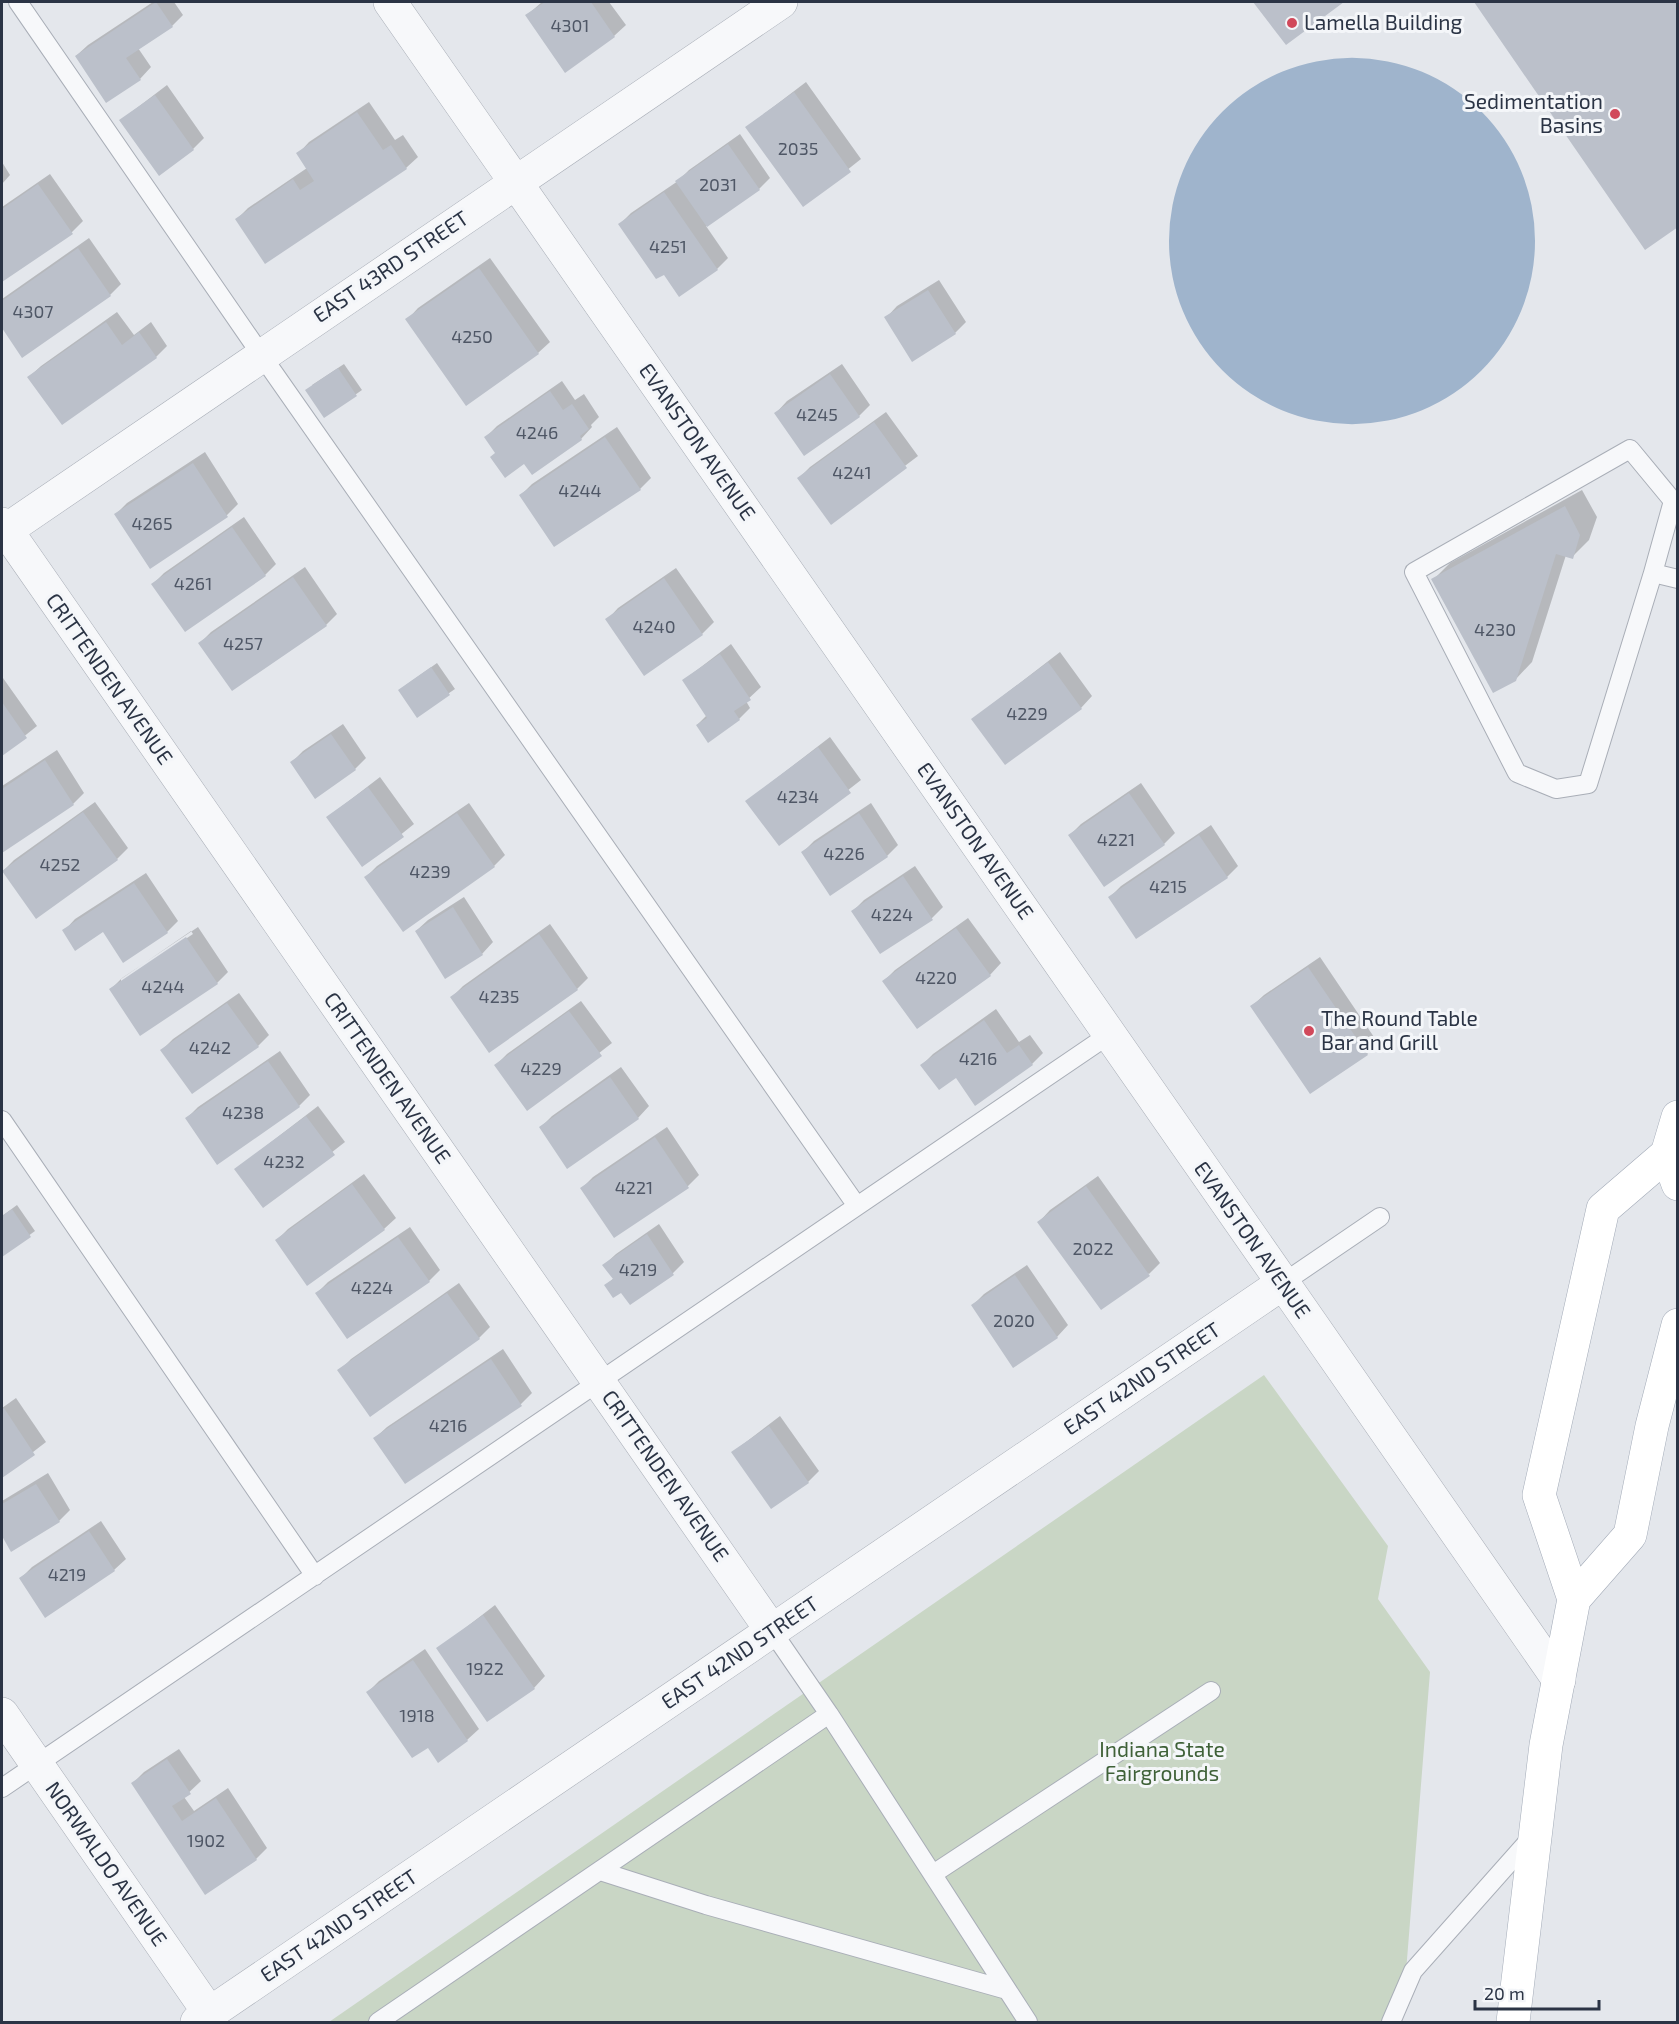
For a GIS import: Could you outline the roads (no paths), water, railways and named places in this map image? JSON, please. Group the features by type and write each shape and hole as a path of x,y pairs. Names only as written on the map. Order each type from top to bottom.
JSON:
{"main road":[{"path":"1677,1117 1667,1154 1677,1184"},
{"path":"1513,2022 1546,1745 1574,1599 1539,1495 1604,1209 1667,1154"},
{"path":"1574,1599 1630,1535 1652,1426 1677,1325"}],"street":[{"name":"EVANSTON AVENUE","path":"390,2 1559,1680"},
{"name":"EAST 43RD STREET","path":"3,529 262,356 781,2"},
{"name":"CRITTENDEN AVENUE","path":"3,529 772,1631"},
{"name":"EAST 42ND STREET","path":"208,2020 772,1631 1283,1283"},
{"name":"NORWALDO AVENUE","path":"2,1714 208,2020"}],"lane":[{"path":"18,2 262,356 857,1206"},
{"path":"1630,448 1672,501 1653,573 1588,784 1556,789 1517,773 1414,573 1630,448"},
{"path":"1653,573 1677,579"},
{"path":"2,1788 1110,1034"},
{"path":"2,1120 315,1576"},
{"path":"1283,1283 1380,1217"},
{"path":"772,1631 830,1714 1029,2022"},
{"path":"933,1874 1211,1691"},
{"path":"378,2022 830,1714"},
{"path":"1391,2022 1413,1971 1534,1833"},
{"path":"600,1871 706,1905 1007,1990"}],"water":[{"path":"1352,58 1388,61 1422,72 1454,89 1481,112 1504,139 1521,171 1532,205 1535,241 1532,277 1521,311 1504,343 1481,370 1454,393 1422,410 1388,421 1352,424 1316,421 1282,410 1250,393 1223,370 1200,343 1183,311 1172,277 1169,241 1172,205 1183,171 1200,139 1223,112 1250,89 1282,72 1316,61"}],"place":[{"name":"Lamella Building","path":"1292,23"},
{"name":"Sedimentation Basins","path":"1615,114"},
{"name":"The Round Table Bar and Grill","path":"1309,1031"}],"park label":[{"name":"Indiana State Fairgrounds","path":"1162,1762"}]}
